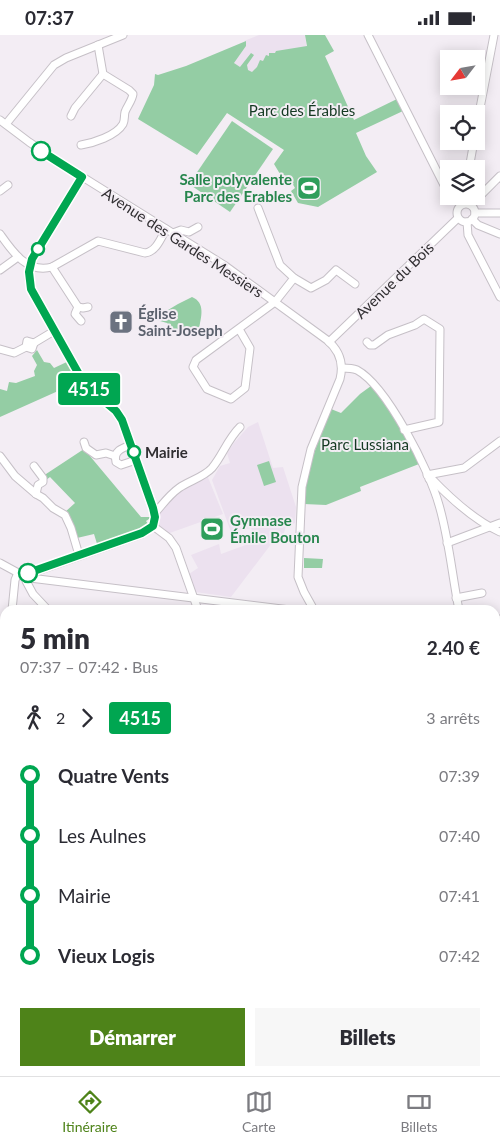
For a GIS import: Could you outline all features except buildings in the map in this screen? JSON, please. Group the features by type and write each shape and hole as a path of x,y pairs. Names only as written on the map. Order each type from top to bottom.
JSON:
{"street":[{"path":"3,122 54,65 66,58 123,35"},
{"path":"368,35 440,178"},
{"path":"481,105 494,35"},
{"path":"81,145 96,142 120,129 132,97 132,93 129,90 103,74 98,45"},
{"path":"71,116 75,108 103,74"},
{"name":"Avenue des Gardes Messiers","path":"3,122 41,151 224,265 329,342 338,352 342,368"},
{"path":"485,188 500,176"},
{"path":"25,576 142,533 153,526 155,513 119,415 85,385 31,289 30,266 82,177"},
{"path":"0,191 8,185"},
{"path":"455,205 458,209 458,218 471,218 500,213"},
{"path":"458,209 463,205"},
{"path":"468,205 471,218 468,235 500,297"},
{"path":"258,208 280,265 294,277 311,288 326,280 336,270 354,284"},
{"name":"Avenue du Bois","path":"329,342 458,218"},
{"path":"471,218 478,225 500,234"},
{"path":"0,233 18,257 30,266 46,268 52,267 98,241 150,253 169,231 181,230 189,232 198,227"},
{"path":"3,268 18,257"},
{"path":"52,267 78,307 83,309 88,307"},
{"path":"239,329 250,349 245,389 230,399 207,389 193,367 194,363 239,329 275,303 294,277"},
{"path":"78,307 75,314 81,321"},
{"path":"367,342 370,345 374,345 388,335 415,325 424,319 440,329 440,422 404,430"},
{"path":"0,349 14,353 26,347 28,341 34,343 54,331"},
{"path":"311,605 298,577 302,487 307,461 340,379 342,368 356,370 387,399 428,477 436,495 458,605"},
{"path":"155,513 167,498 178,489 212,467 227,442 240,427"},
{"path":"428,477 464,468 500,441"},
{"path":"84,442 86,449 96,455 106,453 115,456"},
{"path":"131,445 120,449 115,456 116,462 122,465 136,460"},
{"path":"0,456 15,476 36,494 44,498 53,508 65,515 80,555"},
{"path":"34,466 43,478 43,482 38,485 36,494"},
{"path":"428,477 463,508 489,527 500,532"},
{"path":"436,495 446,492"},
{"path":"447,543 500,523"},
{"path":"153,526 169,538 176,547 196,605"},
{"path":"0,563 25,576 33,595 43,605"},
{"path":"12,605 16,576 25,576 246,605"},
{"path":"456,598 482,593"}],"shaded area":[{"path":"259,35 305,35 307,49 255,82 234,63 246,46 246,41 244,41"},
{"path":"258,422 273,468 283,467 296,507 295,523 286,526 282,540 272,543 231,597 195,592 189,574 198,568 191,555 219,544 221,554 257,541 251,528 231,532 212,480 220,466 230,463 227,453 234,443 248,427"},
{"path":"207,475 223,514 167,534 156,525 156,517 172,495"}],"green space":[{"name":"Parc des Érables","path":"305,35 325,35 334,51 325,56 354,120 397,99 403,111 356,133 366,156 377,172 318,207 298,203 291,191 295,188 291,181 286,184 274,164 284,150 227,113 197,155 138,119 154,85 155,74 158,75 186,66 246,41 246,46 234,63 240,67 251,53 254,55 247,65 248,70 252,72 260,60 263,61 266,55 269,56 269,53 307,46"},
{"path":"232,121 273,149 230,212 189,184"},
{"path":"192,297 199,303 202,311 199,329 187,337 178,334 167,323 153,319 178,304"},
{"path":"37,350 44,362 50,363 54,368 71,360 79,374 67,387 0,417 0,389 7,391 9,382 16,383 35,376 34,371 37,365 32,356"},
{"name":"Parc Lussiana","path":"371,386 392,413 419,464 360,487 361,491 326,505 304,504 310,467 331,409 341,413"},
{"path":"84,449 141,517 152,517 146,521 148,524 124,537 98,547 94,534 77,538 64,513 75,503 50,477 46,480 43,476"},
{"path":"269,461 276,482 264,486 257,465"},
{"path":"304,558 323,559 322,568 304,568"}],"bus line":[{"name":"4515","path":"28,573 30,574 142,533 153,526 155,517 122,420 116,411 85,385 31,289 29,272 32,259 82,177 41,151"}],"place":[{"name":"Salle polyvalente Parc des Erables","path":"309,188"},
{"name":"Église Saint-Joseph","path":"121,322"},
{"name":"Mairie","path":"134,452"},
{"name":"Gymnase Émile Bouton","path":"212,529"}]}
